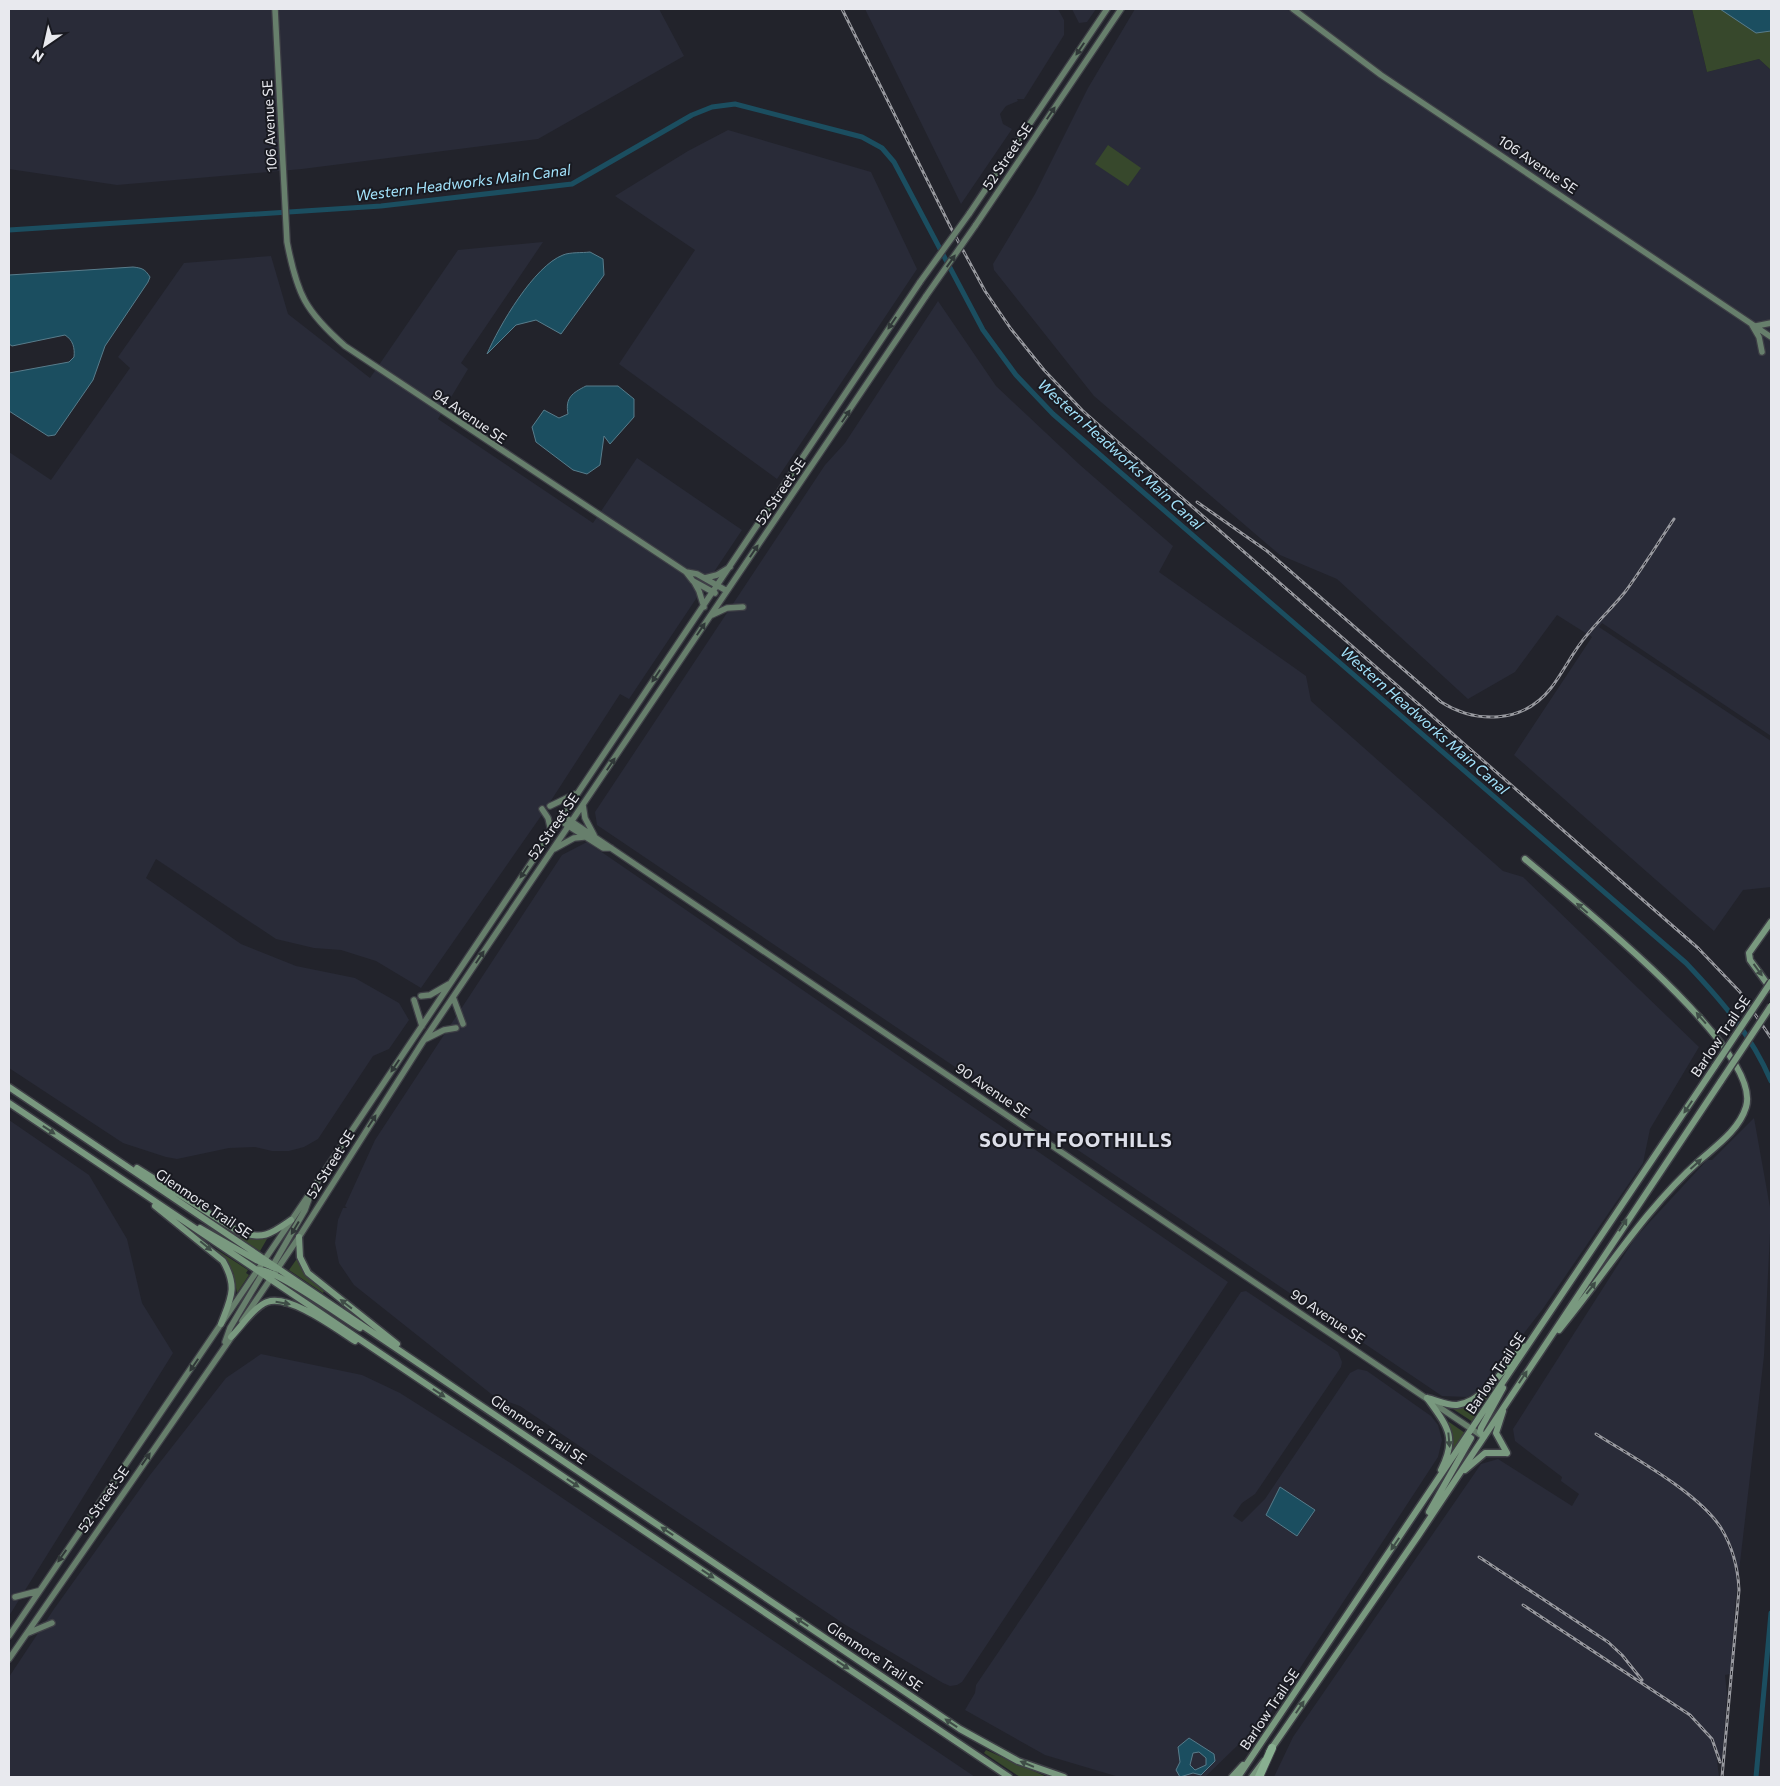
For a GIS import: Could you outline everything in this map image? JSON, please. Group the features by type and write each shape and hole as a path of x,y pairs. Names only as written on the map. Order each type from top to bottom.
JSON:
{"highway":[{"path":"1259,1777 1272,1748"}],"main road":[{"name":"106 Avenue SE","path":"274,9 287,242"},
{"name":"52 Street SE","path":"9,1659 231,1337 292,1220 560,817 714,593 920,282 969,214 1107,9"},
{"name":"52 Street SE","path":"9,1636 221,1324 268,1269 299,1237 424,1040 550,851 584,805 1121,9"},
{"name":"106 Avenue SE","path":"1293,9 1382,75 1771,337"},
{"name":"94 Avenue SE","path":"287,242 294,278 301,296 312,315 345,346 686,572 704,578 727,591"},
{"path":"1762,352 1759,337 1753,324 1771,323"},
{"path":"704,578 717,575 732,566"},
{"name":"94 Avenue SE","path":"686,572 693,581 723,597"},
{"path":"693,581 699,591 704,607"},
{"path":"710,616 727,608 743,607"},
{"path":"550,806 577,792"},
{"path":"584,805 587,823 596,837"},
{"path":"542,809 548,818 551,831"},
{"name":"90 Avenue SE","path":"560,817 584,837 603,848 611,848"},
{"name":"90 Avenue SE","path":"570,824 596,837 1484,1437"},
{"path":"550,851 574,838 584,837"},
{"path":"1524,858 1652,969 1702,1018 1739,1071 1747,1092 1746,1106 1740,1120 1727,1136 1678,1180 1651,1209 1539,1354"},
{"path":"1771,922 1749,953 1750,960 1771,989"},
{"name":"Barlow Trail SE","path":"1238,1777 1473,1430 1771,982"},
{"path":"421,996 430,995 451,983"},
{"path":"453,997 462,1024"},
{"path":"414,1000 422,1026"},
{"name":"Barlow Trail SE","path":"1252,1777 1418,1536 1771,1006"},
{"path":"424,1040 444,1030 456,1028"},
{"name":"Glenmore Trail SE","path":"9,1087 122,1163 398,1365 1009,1777"},
{"name":"Glenmore Trail SE","path":"9,1103 190,1225 268,1269 394,1346 960,1729 1018,1761 1064,1777"},
{"path":"122,1163 134,1167 239,1232 258,1237 267,1235 292,1220"},
{"path":"223,1349 230,1328 305,1210 312,1190"},
{"path":"142,1192 150,1202 223,1261 230,1272 233,1288 221,1324"},
{"path":"299,1237 298,1248 302,1266 312,1277 425,1367"},
{"path":"231,1337 258,1308 267,1302 277,1301 295,1306 398,1365"},
{"path":"1427,1398 1455,1405 1469,1402 1480,1395 1542,1325"},
{"path":"1484,1437 1480,1432 1499,1398 1508,1375"},
{"path":"1423,1503 1450,1449 1449,1432 1446,1424 1427,1398"},
{"path":"1451,1486 1485,1453 1507,1453 1496,1433 1508,1400"},
{"path":"1418,1536 1421,1526 1470,1440 1473,1430"},
{"path":"15,1597 38,1591"},
{"path":"24,1636 36,1628 52,1623"},
{"path":"1232,1777 1259,1748"}],"shaded area":[{"path":"9,9 659,9 684,56 538,139 302,169 117,185 9,169"},
{"path":"865,9 1058,9 1064,20 1064,35 1024,99 1017,99 1018,101 1006,106 1000,114 1003,124 1012,129 961,204"},
{"path":"1072,9 1096,9 1087,22 1079,23"},
{"path":"1135,9 1692,9 1707,72 1759,59 1771,70 1771,736 1602,623 1599,627 1771,741 1771,887 1743,890 1714,931 1514,755 1592,637 1557,615 1515,672 1468,699 1337,579 1280,555 1094,396 994,270 993,264 1035,194 1088,88"},
{"path":"728,130 871,172 917,269 777,479 619,364 695,250 615,196 688,151"},
{"path":"543,242 461,363 468,369 438,419 593,523 637,458 742,530 629,699 620,694 541,816 421,988 376,961 341,950 314,948 276,939 156,859 146,878 241,944 296,966 355,978 399,1003 409,1020 389,1049 373,1056 318,1139 304,1147 289,1151 272,1151 255,1147 229,1148 177,1159 123,1143 9,1068 9,452 51,480 130,368 118,357 184,263 271,256 288,314 370,378 458,250"},
{"path":"938,301 996,386 1080,465 1173,546 1159,572 1306,676 1311,701 1503,871 1523,877 1699,1047 1650,1129 1643,1163 1542,1310 1478,1392 1467,1397 1442,1396 597,825 595,812 825,465 845,443"},
{"path":"587,842 1228,1282 962,1682 957,1685 950,1686 943,1683 844,1624 520,1406 495,1397 354,1285 339,1263 335,1243 338,1220 343,1208 347,1208 345,1206 375,1140 562,855"},
{"path":"1754,1118 1771,1213 1764,1356 1735,1606 1730,1674 1725,1675 1727,1694 1722,1758 1717,1760 1719,1777 1274,1777 1293,1737 1481,1464 1498,1459 1572,1506 1579,1494 1561,1481 1562,1477 1515,1441 1513,1429 1635,1238 1707,1160 1712,1160"},
{"path":"9,1120 89,1175 127,1239 142,1303 173,1353 9,1616"},
{"path":"1246,1291 1338,1352 1342,1362 1341,1367 1255,1494 1242,1503 1233,1516 1242,1522 1265,1499 1350,1373 1358,1369 1367,1371 1431,1416 1438,1425 1442,1440 1438,1457 1270,1714 1205,1777 1119,1777 1045,1755 965,1710 975,1693 976,1685 1241,1292"},
{"path":"261,1354 362,1375 400,1393 512,1464 975,1777 9,1777 9,1677 54,1609 150,1475 226,1378"}],"green space":[{"path":"1692,9 1771,9 1771,70 1759,59 1707,72"},
{"path":"1108,145 1141,168 1128,186 1095,164"},
{"path":"239,1235 267,1239 260,1251 238,1237"},
{"path":"217,1250 248,1270 246,1273 249,1275 237,1293 233,1272"},
{"path":"298,1260 305,1273 324,1291 323,1293 289,1270"},
{"path":"1493,1386 1495,1387 1473,1422 1453,1409 1453,1407 1476,1401"},
{"path":"1449,1422 1465,1433 1453,1452 1447,1423"},
{"path":"986,1750 1047,1777 1020,1777 984,1753"}],"water":[{"path":"1720,9 1771,9 1771,31 1756,33"},
{"path":"590,252 603,259 604,275 561,334 536,320 516,325 487,354 509,313 529,284 541,271 552,261 563,255"},
{"path":"141,268 146,272 150,277 148,282 105,346 93,380 55,435 48,436 9,411 9,373 69,362 74,357 74,347 65,335 12,346 9,344 9,275"},
{"path":"586,386 618,386 634,399 634,417 610,444 604,436 600,465 587,474 573,470 536,442 532,427 544,410 559,418 568,414 569,400 577,391"},
{"path":"1280,1487 1315,1510 1297,1536 1266,1515"},
{"path":"1189,1738 1214,1754 1215,1761 1201,1775 1193,1773 1180,1777 1176,1770 1180,1762 1178,1747","holes":["1199,1752 1206,1758 1206,1765 1195,1770 1190,1765 1193,1753"]}],"waterway":[{"name":"Western Headworks Main Canal","path":"9,230 381,206 572,184 692,115 712,107 735,104 862,137 882,148 894,162 983,330 1016,375 1053,414 1686,963 1734,1018 1754,1048 1771,1081"},
{"name":"Western Headworks Main Canal","path":"1756,1777 1771,1613"}],"railway":[{"path":"842,9 951,228 985,291 1011,329 1044,370 1082,410 1118,442 1698,948 1740,992 1771,1038"},
{"path":"1197,502 1267,551 1441,702 1469,714 1484,717 1499,717 1513,714 1540,700 1556,681 1582,641 1625,592 1674,519"},
{"path":"1596,1434 1645,1464 1697,1501 1721,1528 1731,1550 1736,1565 1739,1590 1722,1777"},
{"path":"1479,1557 1608,1642 1622,1655 1642,1680"},
{"path":"1523,1605 1690,1715 1712,1739 1720,1762"}],"district":[{"name":"SOUTH FOOTHILLS","path":"1076,1139"}]}
